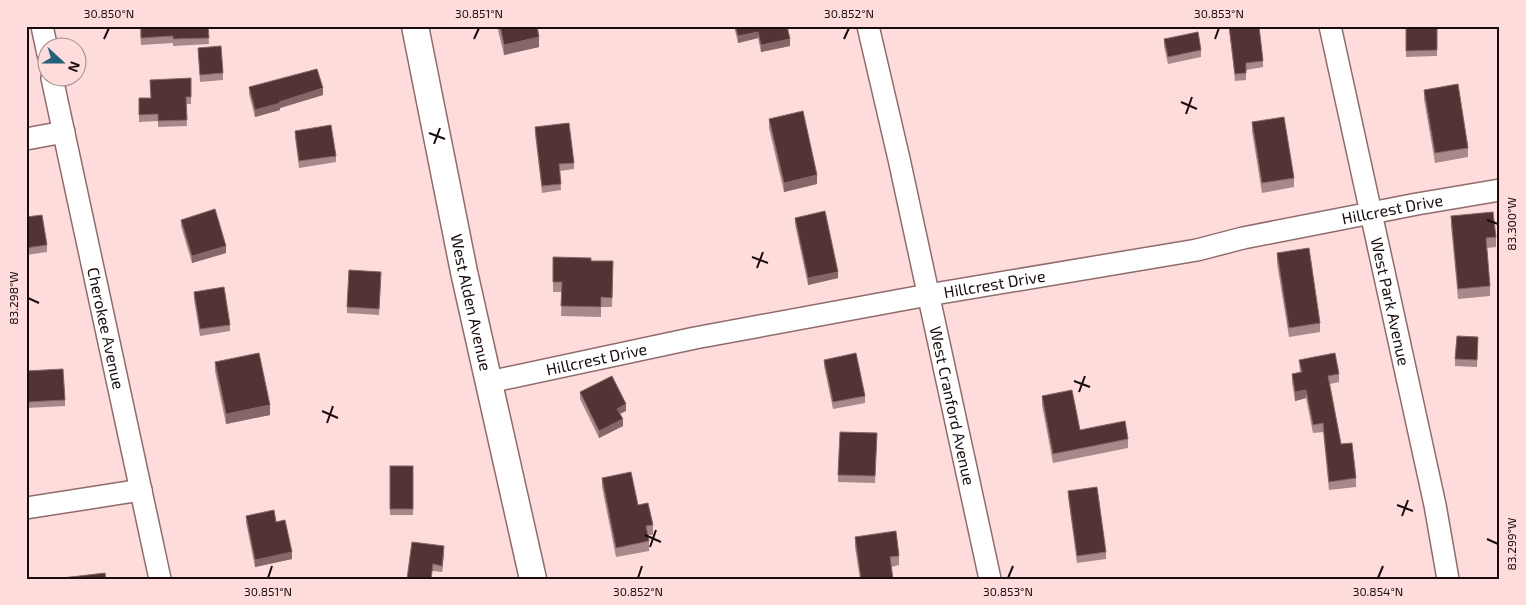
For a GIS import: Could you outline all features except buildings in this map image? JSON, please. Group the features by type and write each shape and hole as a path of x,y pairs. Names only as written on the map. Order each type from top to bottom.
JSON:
{"street":[{"name":"West Alden Avenue","path":"415,26 464,272 533,579"},
{"name":"West Cranford Avenue","path":"868,26 990,579"},
{"name":"West Park Avenue","path":"1330,26 1435,505 1448,579"},
{"name":"Cherokee Avenue","path":"54,88 160,579"},
{"path":"26,139 64,132"},
{"name":"Hillcrest Drive","path":"489,382 695,338 928,295 1197,250 1243,238 1500,190"},
{"path":"26,508 140,490"}]}
